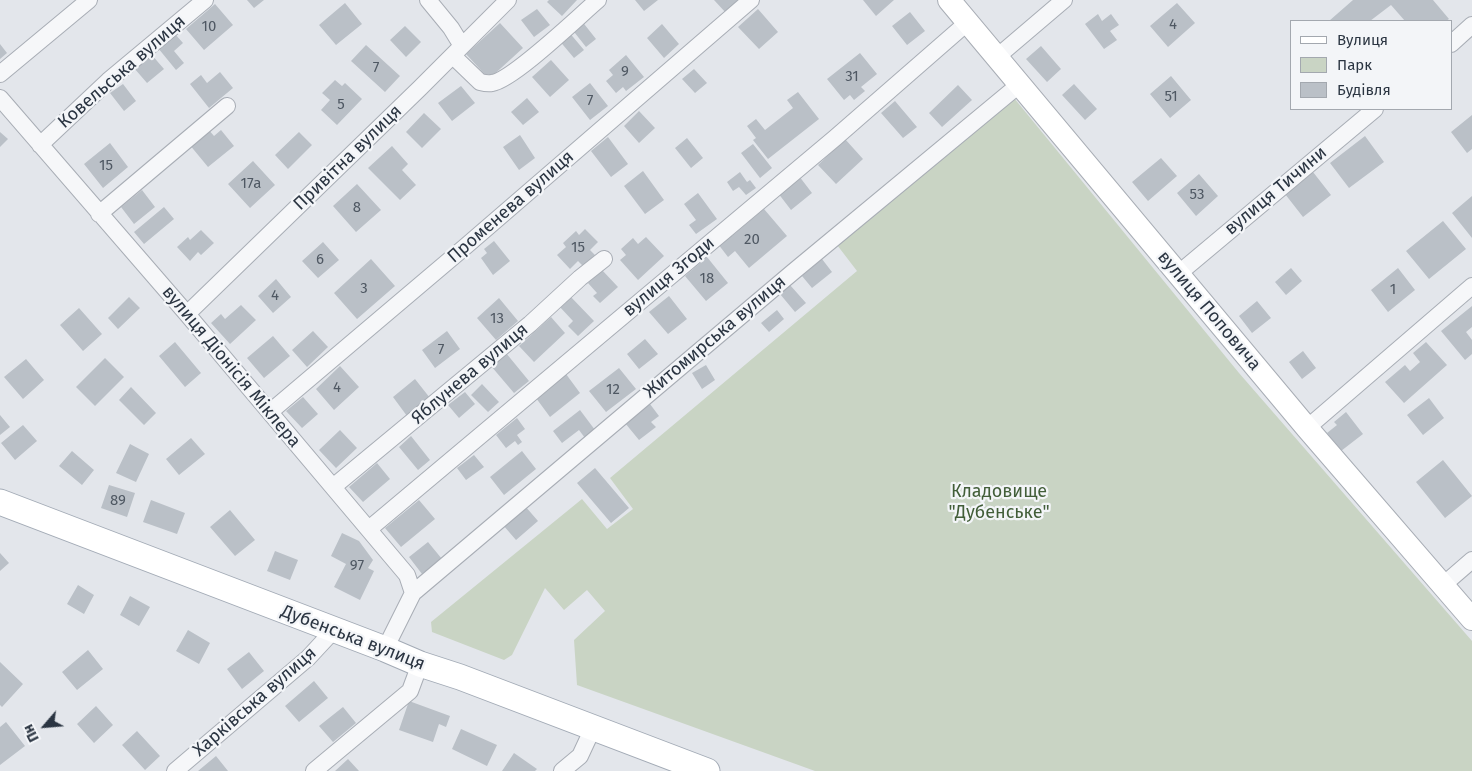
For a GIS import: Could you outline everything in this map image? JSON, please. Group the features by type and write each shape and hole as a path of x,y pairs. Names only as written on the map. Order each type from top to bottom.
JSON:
{"main road":[{"name":"Дубенська вулиця","path":"0,502 420,664 460,677 707,771"}],"street":[{"path":"0,74 89,0"},
{"name":"Ковельська вулиця","path":"40,145 108,81 205,0"},
{"path":"428,0 451,28 457,51 480,82 492,83 501,80 524,65 598,0"},
{"name":"Привітна вулиця","path":"187,314 508,0"},
{"name":"Променева вулиця","path":"270,412 751,0"},
{"name":"вулиця Поповича","path":"949,0 1307,428 1472,619"},
{"path":"997,57 1064,0"},
{"name":"вулиця Згоди","path":"369,529 835,138 968,22"},
{"path":"1452,43 1472,25"},
{"name":"Житомирська вулиця","path":"413,593 793,272 1020,84"},
{"name":"вулиця Діонісія Міклера","path":"0,98 187,314 369,529 407,575 413,593"},
{"path":"99,214 227,106"},
{"name":"вулиця Тичини","path":"1178,274 1374,110"},
{"name":"Яблунева вулиця","path":"333,487 530,324 580,278 604,259"},
{"path":"1307,428 1472,286"},
{"path":"1442,586 1472,560"},
{"path":"385,649 413,593"},
{"name":"Харківська вулиця","path":"175,771 308,658 334,630"},
{"path":"314,771 410,691 420,664"},
{"path":"562,771 580,756 593,728"}],"green space":[{"name":"Кладовище \"Дубенське\"","path":"1014,98 1239,373 1472,641 1472,771 815,771 577,685 574,640 605,611 587,590 564,610 545,588 512,655 504,660 432,632 431,622 582,499 607,529 633,509 610,478 857,271 834,241"}],"building":[{"path":"247,0 264,0 254,8"},
{"path":"549,0 577,0 562,16 547,2"},
{"path":"635,0 658,0 644,11"},
{"path":"714,0 740,0 726,13"},
{"path":"863,0 894,0 876,16"},
{"path":"1353,0 1433,0 1449,19 1404,20 1391,5 1371,20 1330,20"},
{"path":"345,3 362,24 336,45 319,25"},
{"path":"1177,3 1195,23 1168,47 1150,26"},
{"path":"215,4 233,25 204,50 186,29"},
{"path":"537,9 550,25 534,37 521,20"},
{"path":"758,9 778,32 759,49 738,27"},
{"path":"910,12 925,31 907,45 892,26"},
{"path":"1098,14 1102,21 1111,14 1119,25 1110,31 1117,40 1104,49 1085,24"},
{"path":"581,20 596,39 586,47 571,28"},
{"path":"500,23 523,48 489,79 466,54"},
{"path":"662,24 679,44 664,58 647,38"},
{"path":"405,26 421,42 406,57 390,40"},
{"path":"568,31 584,50 574,58 558,39"},
{"path":"175,34 183,43 174,51 184,63 176,70 158,48"},
{"path":"0,44 7,53 0,59"},
{"path":"366,45 400,76 385,92 351,61"},
{"path":"1041,46 1061,69 1047,82 1026,59"},
{"path":"860,53 877,74 861,87 865,91 854,100 850,95 844,100 827,79"},
{"path":"151,54 164,69 147,83 134,68"},
{"path":"626,55 644,77 626,91 623,87 616,93 606,81 613,75 609,70"},
{"path":"551,60 569,80 550,97 532,77"},
{"path":"694,69 707,83 695,93 682,79"},
{"path":"220,72 233,88 209,108 190,84 201,75 207,83"},
{"path":"1171,76 1191,100 1170,118 1150,94"},
{"path":"335,80 342,86 345,83 362,99 337,125 321,110 330,100 322,93"},
{"path":"590,83 608,106 590,120 572,97"},
{"path":"123,84 136,101 124,111 110,93"},
{"path":"1074,84 1097,109 1085,120 1062,95"},
{"path":"958,85 972,100 942,127 929,113"},
{"path":"461,86 475,103 452,121 438,103"},
{"path":"798,92 819,119 768,159 753,140 756,138 747,126 756,119 765,130 793,108 787,100"},
{"path":"527,98 539,112 523,125 511,112"},
{"path":"895,101 917,127 903,138 881,113"},
{"path":"639,111 655,128 639,143 624,126"},
{"path":"424,113 441,129 422,148 406,132"},
{"path":"1472,115 1472,149 1467,153 1451,132"},
{"path":"208,129 214,136 221,130 234,146 208,167 189,144"},
{"path":"0,132 8,139 0,147"},
{"path":"299,132 312,145 288,169 275,155"},
{"path":"520,135 535,158 519,170 503,147"},
{"path":"1365,136 1384,162 1349,188 1330,163"},
{"path":"608,137 628,164 611,177 591,151"},
{"path":"687,138 703,158 691,168 675,148"},
{"path":"845,139 863,159 836,184 818,165"},
{"path":"110,143 128,167 103,188 84,164"},
{"path":"753,144 772,168 760,178 741,153"},
{"path":"392,146 408,164 402,170 416,185 400,200 368,168"},
{"path":"1161,158 1177,176 1148,201 1132,182"},
{"path":"253,161 275,185 250,208 228,184"},
{"path":"643,171 664,200 645,214 624,186"},
{"path":"740,172 747,182 750,180 756,188 746,195 739,187 733,191 727,182"},
{"path":"1313,172 1331,195 1303,217 1285,194"},
{"path":"1199,174 1218,196 1196,216 1177,193"},
{"path":"799,176 812,193 791,210 778,193"},
{"path":"357,184 381,210 356,232 333,206"},
{"path":"142,190 155,207 134,224 121,207"},
{"path":"698,193 717,219 696,234 689,225 696,220 684,204"},
{"path":"1472,196 1472,238 1452,213"},
{"path":"164,207 174,219 144,244 134,232"},
{"path":"764,209 787,236 749,268 735,251 728,257 718,244 730,233 732,236"},
{"path":"1443,221 1466,249 1429,279 1406,251"},
{"path":"585,229 598,242 590,250 595,255 583,266 578,261 570,269 557,255 566,247 563,243 576,231 579,235"},
{"path":"201,230 214,243 201,255 198,252 190,261 177,247 188,237 190,240"},
{"path":"646,237 664,256 638,280 620,260 626,255 621,249 633,238 638,244"},
{"path":"494,241 510,261 493,275 481,258 487,253 484,249"},
{"path":"323,242 339,260 318,278 302,261"},
{"path":"707,257 728,283 706,301 685,276"},
{"path":"371,259 395,286 357,319 334,293"},
{"path":"822,259 832,272 812,288 802,276"},
{"path":"1291,268 1302,281 1286,295 1275,282"},
{"path":"1398,268 1415,290 1388,312 1371,290"},
{"path":"602,270 618,287 600,303 593,296 597,293 588,283"},
{"path":"276,279 291,297 273,313 258,296"},
{"path":"790,285 806,303 795,312 780,294"},
{"path":"569,295 594,321 578,336 568,326 573,321 558,305"},
{"path":"669,296 687,319 668,334 649,312"},
{"path":"129,297 140,308 118,329 108,318"},
{"path":"499,298 518,321 496,340 477,318"},
{"path":"1257,301 1271,318 1252,333 1239,316"},
{"path":"241,305 256,320 230,344 211,323 221,314 225,319"},
{"path":"1472,306 1472,327 1466,332 1472,340 1472,354 1465,360 1441,331"},
{"path":"79,308 102,334 83,351 60,325"},
{"path":"777,310 784,319 769,332 761,323"},
{"path":"551,317 565,333 534,362 519,346"},
{"path":"313,331 328,347 307,367 292,350"},
{"path":"447,331 460,349 435,368 422,350"},
{"path":"273,336 290,356 264,378 247,358"},
{"path":"645,339 658,354 639,369 627,354"},
{"path":"175,342 201,373 185,387 159,356"},
{"path":"1426,342 1447,365 1404,403 1385,382 1405,365 1410,371 1420,362 1413,353"},
{"path":"1303,351 1316,368 1302,379 1289,362"},
{"path":"506,353 529,381 514,393 491,366"},
{"path":"105,358 124,377 95,406 76,387"},
{"path":"26,359 44,380 23,399 4,377"},
{"path":"706,365 715,380 702,389 692,373"},
{"path":"340,366 359,387 334,410 316,389"},
{"path":"619,368 636,389 606,412 589,391"},
{"path":"566,374 580,393 550,417 536,398"},
{"path":"415,379 430,398 407,416 393,397"},
{"path":"482,384 499,402 488,412 471,395"},
{"path":"131,387 156,413 144,425 119,400"},
{"path":"465,392 475,404 459,418 448,405"},
{"path":"303,397 318,414 302,428 286,411"},
{"path":"1429,398 1444,418 1423,435 1407,415"},
{"path":"650,404 659,416 651,422 656,427 639,440 625,423"},
{"path":"580,410 595,430 585,438 579,430 562,443 553,431"},
{"path":"1346,412 1363,434 1341,451 1327,433 1337,425 1334,422"},
{"path":"0,415 10,427 0,435"},
{"path":"517,418 525,429 517,435 522,442 518,445 515,441 506,448 496,435"},
{"path":"23,425 37,441 15,460 1,443"},
{"path":"340,430 357,448 336,468 319,450"},
{"path":"411,436 430,460 418,470 399,447"},
{"path":"191,438 205,454 179,475 166,459"},
{"path":"130,444 149,454 136,482 116,473"},
{"path":"72,451 94,470 82,485 59,466"},
{"path":"522,451 536,469 504,495 490,477"},
{"path":"474,455 484,467 466,480 457,468"},
{"path":"1443,460 1472,496 1445,518 1416,482"},
{"path":"377,463 390,479 363,502 349,487"},
{"path":"595,468 629,508 611,523 577,483"},
{"path":"109,485 135,493 127,517 101,508"},
{"path":"151,500 185,513 177,534 143,522"},
{"path":"419,500 435,519 401,547 385,528"},
{"path":"525,506 538,521 516,540 503,525"},
{"path":"230,510 255,540 235,556 210,527"},
{"path":"342,533 359,541 373,560 368,568 374,571 360,600 334,587 346,564 331,556"},
{"path":"428,542 442,559 422,574 409,557"},
{"path":"275,551 298,560 290,580 267,571"},
{"path":"0,553 9,563 0,571"},
{"path":"78,585 94,595 84,614 67,604"},
{"path":"130,596 150,607 139,626 120,615"},
{"path":"188,630 210,643 199,664 176,651"},
{"path":"88,650 103,669 77,690 62,672"},
{"path":"249,652 264,671 242,689 227,669"},
{"path":"0,662 23,684 2,707 0,705"},
{"path":"314,681 328,698 299,722 285,706"},
{"path":"409,701 450,716 446,727 439,724 433,742 399,730"},
{"path":"96,706 113,725 94,743 77,724"},
{"path":"343,707 356,723 333,742 319,726"},
{"path":"6,722 25,746 0,765 0,727"},
{"path":"461,729 497,745 487,766 452,749"},
{"path":"137,731 160,756 145,770 122,745"},
{"path":"514,753 537,769 535,771 502,771"},
{"path":"216,756 228,771 198,771"},
{"path":"348,759 359,771 335,771"}]}
